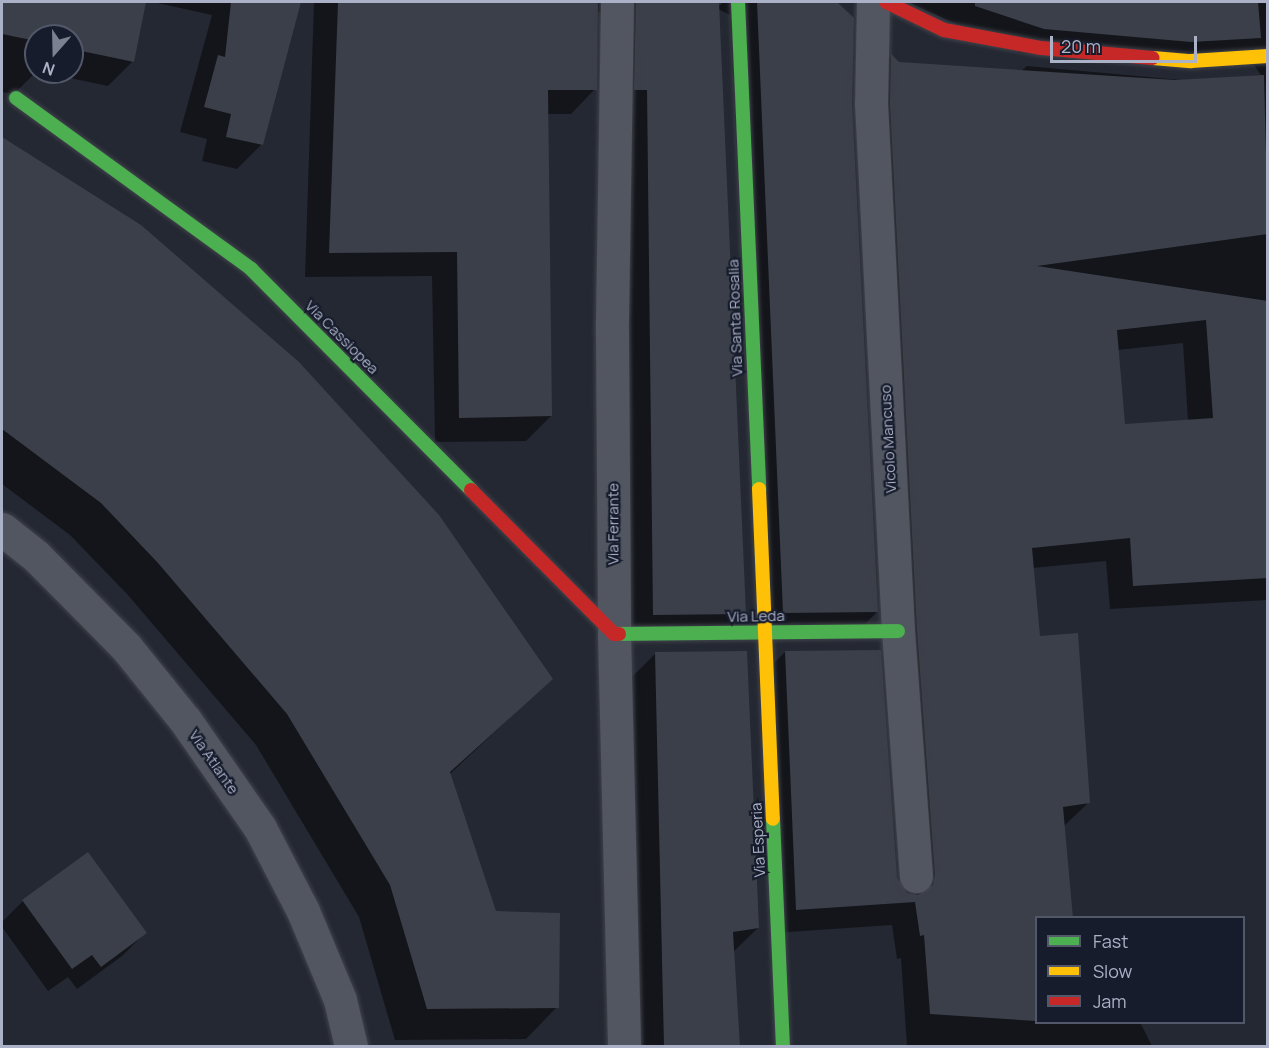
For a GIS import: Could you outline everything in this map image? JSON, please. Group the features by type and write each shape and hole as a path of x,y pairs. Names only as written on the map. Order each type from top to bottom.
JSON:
{"street":[{"name":"Via Ferrante","path":"617,2 612,333 614,634 624,1047"},
{"name":"Via Santa Rosalia","path":"738,2 765,632"},
{"name":"Vicolo Mancuso","path":"873,2 871,103 898,631 916,876"},
{"path":"886,2 902,13 944,30 1041,48 1191,61 1268,56"},
{"name":"Via Cassiopea","path":"16,98 251,268 614,634"},
{"name":"Via Atlante","path":"2,529 36,556 126,647 185,720 260,828 308,921 340,1000 351,1047"},
{"name":"Via Leda","path":"614,634 898,631"},
{"name":"Via Esperia","path":"765,632 783,1047"}],"building":[{"path":"2,2 146,2 134,62 84,52 84,24 24,24 24,39 2,34"},
{"path":"231,2 301,2 263,145 226,137 231,114 204,107 218,55 225,57"},
{"path":"338,2 598,2 597,90 548,90 552,416 459,418 457,252 329,253"},
{"path":"636,2 719,2 746,614 653,615 647,90 634,90"},
{"path":"757,2 837,2 854,18 852,104 878,612 783,613"},
{"path":"975,2 1258,2 1261,38 1191,42 1044,29 975,6"},
{"path":"891,54 899,62 1175,80 1264,75 1268,234 1037,266 1268,301 1268,578 1133,586 1130,538 1032,548 1040,636 1078,633 1090,803 1063,807 1073,916 1035,916 1035,1021 930,1014 924,935 920,936 915,902 796,910 785,651 881,650 897,878 907,893 918,895 933,885 935,875 917,630 890,103","holes":["1206,320 1213,418 1125,424 1117,330"]},
{"path":"2,137 141,225 299,362 439,515 553,679 450,772 496,911 560,913 559,1008 427,1009 390,885 287,714 158,563 101,503 2,429"},
{"path":"747,651 759,928 733,932 740,1047 664,1047 655,652"},
{"path":"88,852 147,933 101,967 92,955 72,969 22,900"}],"traffic: fast":[{"path":"738,2 759,489"},
{"path":"16,98 251,269 471,490"},
{"path":"619,634 898,631"},
{"path":"773,819 783,1046"}],"traffic: slow":[{"path":"1153,58 1191,61 1268,56"},
{"path":"759,489 773,819"}],"traffic: jam":[{"path":"886,2 944,30 1041,48 1153,58"},
{"path":"471,490 614,634 619,634"}]}
